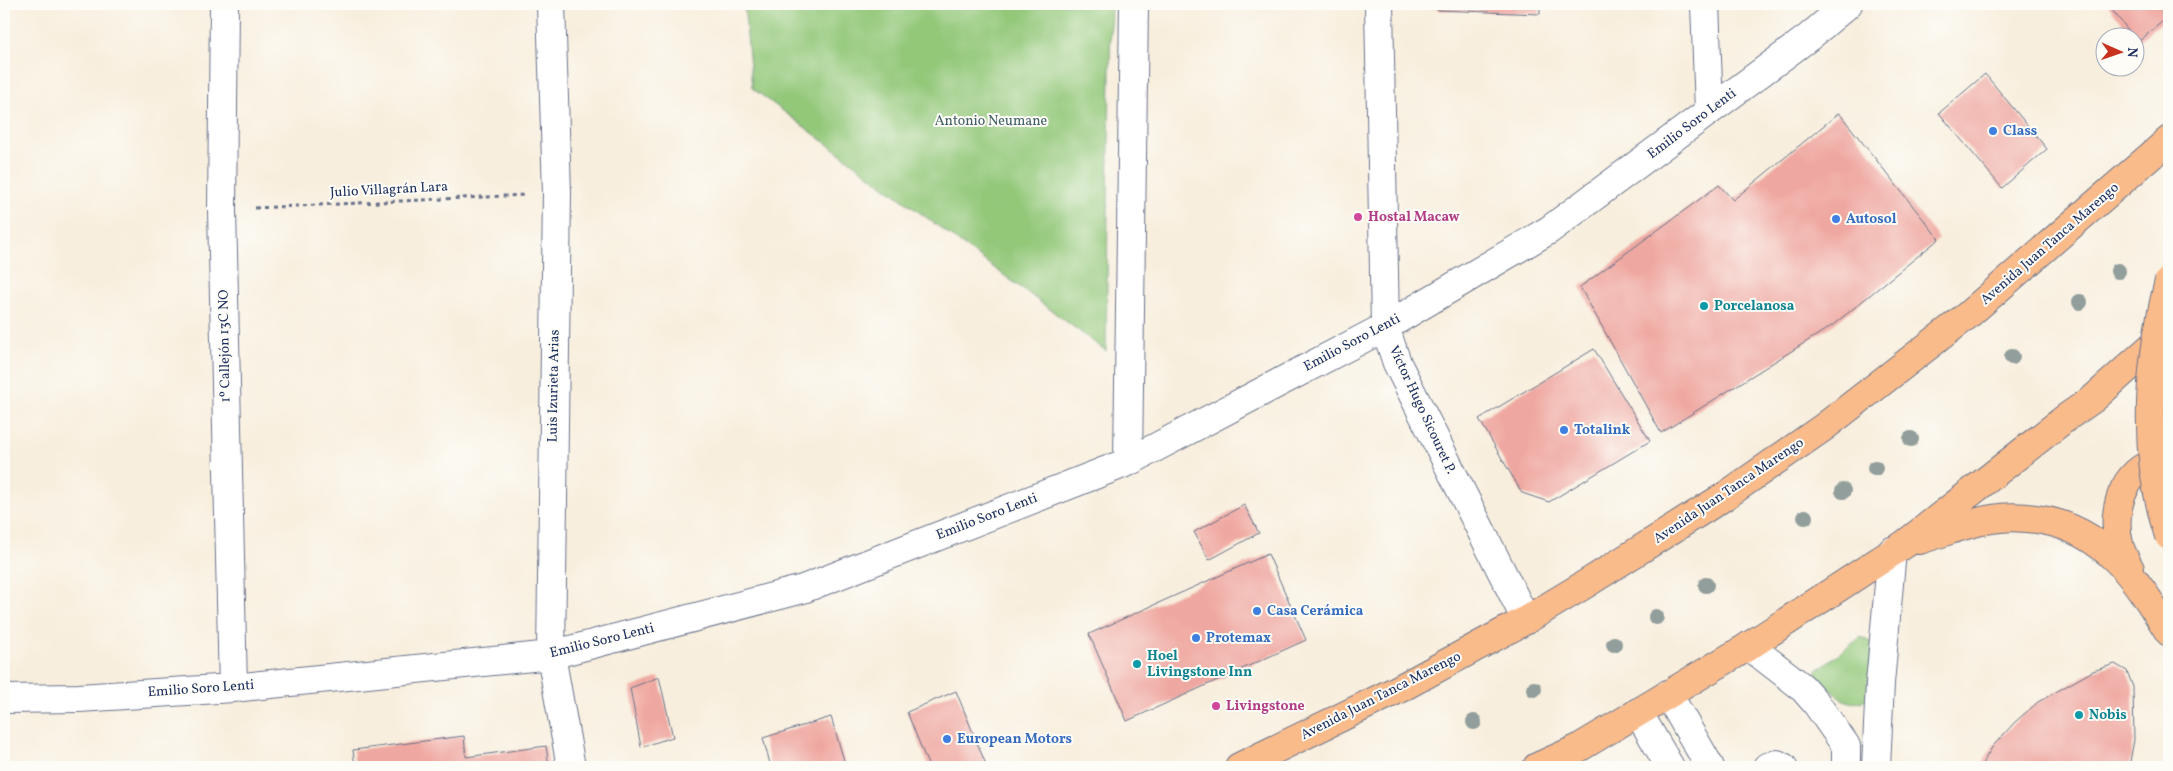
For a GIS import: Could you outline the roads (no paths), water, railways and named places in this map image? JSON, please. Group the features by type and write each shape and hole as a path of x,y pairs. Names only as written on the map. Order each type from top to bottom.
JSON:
{"main road":[{"name":"Avenida Juan Tanca Marengo","path":"1239,767 1397,690 1526,620 1725,496 1824,427 1968,315 2169,140"},
{"path":"2169,281 2161,312 2152,373 2151,427 2158,496 2169,536"},
{"path":"1537,767 1577,749 1749,646 1899,548 2067,417 2093,399 2169,331"},
{"path":"2169,460 2161,460 2138,470 2126,484 2117,503 2119,544 2126,561 2169,632"},
{"path":"1899,548 1993,518 2026,517 2057,522 2087,535 2110,552 2145,594"}],"street":[{"name":"1º Callejón 13C NO","path":"224,4 222,210 233,688"},
{"name":"Luis Izurieta Arias","path":"551,4 557,193 551,655 571,767"},
{"path":"1128,462 1134,4"},
{"name":"Víctor Hugo Sicouret P.","path":"1379,4 1385,327 1397,363 1526,620"},
{"path":"1705,4 1709,111"},
{"name":"Emilio Soro Lenti","path":"4,699 79,698 233,688 551,655 803,589 1128,462 1385,327 1549,230 1809,38 1848,4"},
{"path":"1876,767 1880,683 1899,548"},
{"path":"1749,646 1802,687 1816,702 1846,746 1846,767"},
{"path":"1668,694 1710,767"},
{"path":"1638,712 1670,767"},
{"path":"1767,767 1777,764 1783,767"}],"place":[{"name":"Class","path":"1993,131"},
{"name":"Hostal Macaw","path":"1358,217"},
{"name":"Autosol","path":"1836,219"},
{"name":"Porcelanosa","path":"1704,306"},
{"name":"Totalink","path":"1564,430"},
{"name":"Casa Cerámica","path":"1257,611"},
{"name":"Protemax","path":"1196,638"},
{"name":"Hoel Livingstone Inn","path":"1137,664"},
{"name":"Livingstone","path":"1216,706"},
{"name":"Nobis","path":"2079,715"},
{"name":"European Motors","path":"947,739"}],"park label":[{"name":"Antonio Neumane","path":"991,121"}]}
